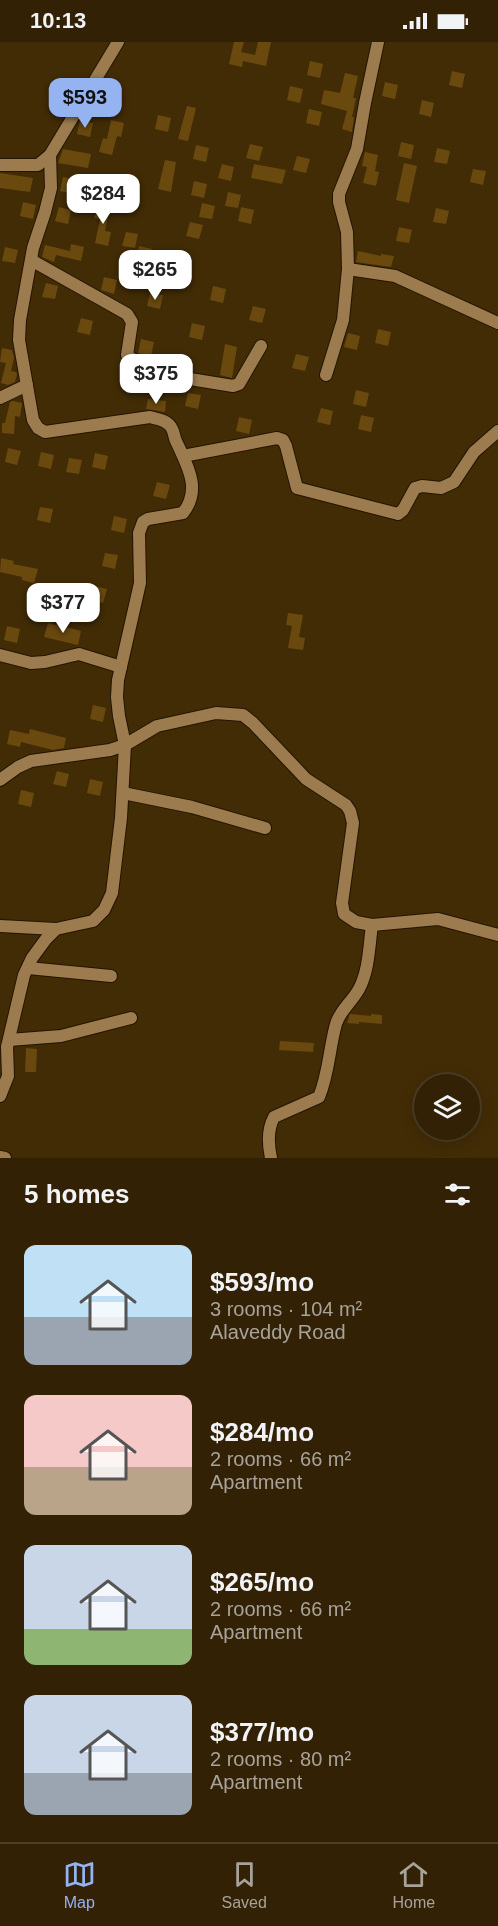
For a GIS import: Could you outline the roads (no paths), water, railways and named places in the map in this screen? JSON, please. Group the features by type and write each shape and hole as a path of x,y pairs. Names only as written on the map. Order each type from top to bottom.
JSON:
{"street":[{"path":"0,165 38,165 50,155 118,42"},
{"path":"326,375 343,320 348,269 347,232 339,194 357,149 364,103 378,42"},
{"path":"0,926 56,929 93,921 104,910 112,893 126,745 117,697 121,667 140,583 139,533 141,525 148,519 183,513 192,497 192,477 172,428 165,421 150,417 45,432 38,428 33,420 19,340 20,320 31,260 51,188 50,155"},
{"path":"31,260 127,314 132,322 127,355 159,378 170,383 190,379 233,386 239,384 261,346"},
{"path":"348,269 395,276 498,323"},
{"path":"0,398 27,385"},
{"path":"183,456 277,438 284,440 297,488 398,514 403,510 415,488 422,486 441,488 454,482 474,452 498,431"},
{"path":"0,655 31,663 79,654 121,667"},
{"path":"0,780 31,761 110,750 126,745 157,726 216,712 243,715 254,723 306,779 346,805 350,811 353,823 342,903 344,914 356,922 372,925 438,919 498,935"},
{"path":"123,793 192,807 265,828"},
{"path":"271,1158 268,1143 274,1117 319,1097 325,1082 336,1023 356,994 366,970 372,925"},
{"path":"0,1096 8,1076 5,1044 24,975 46,939 56,929"},
{"path":"28,968 111,976"},
{"path":"5,1044 61,1036 131,1018"},
{"path":"0,1157 5,1158"}]}
